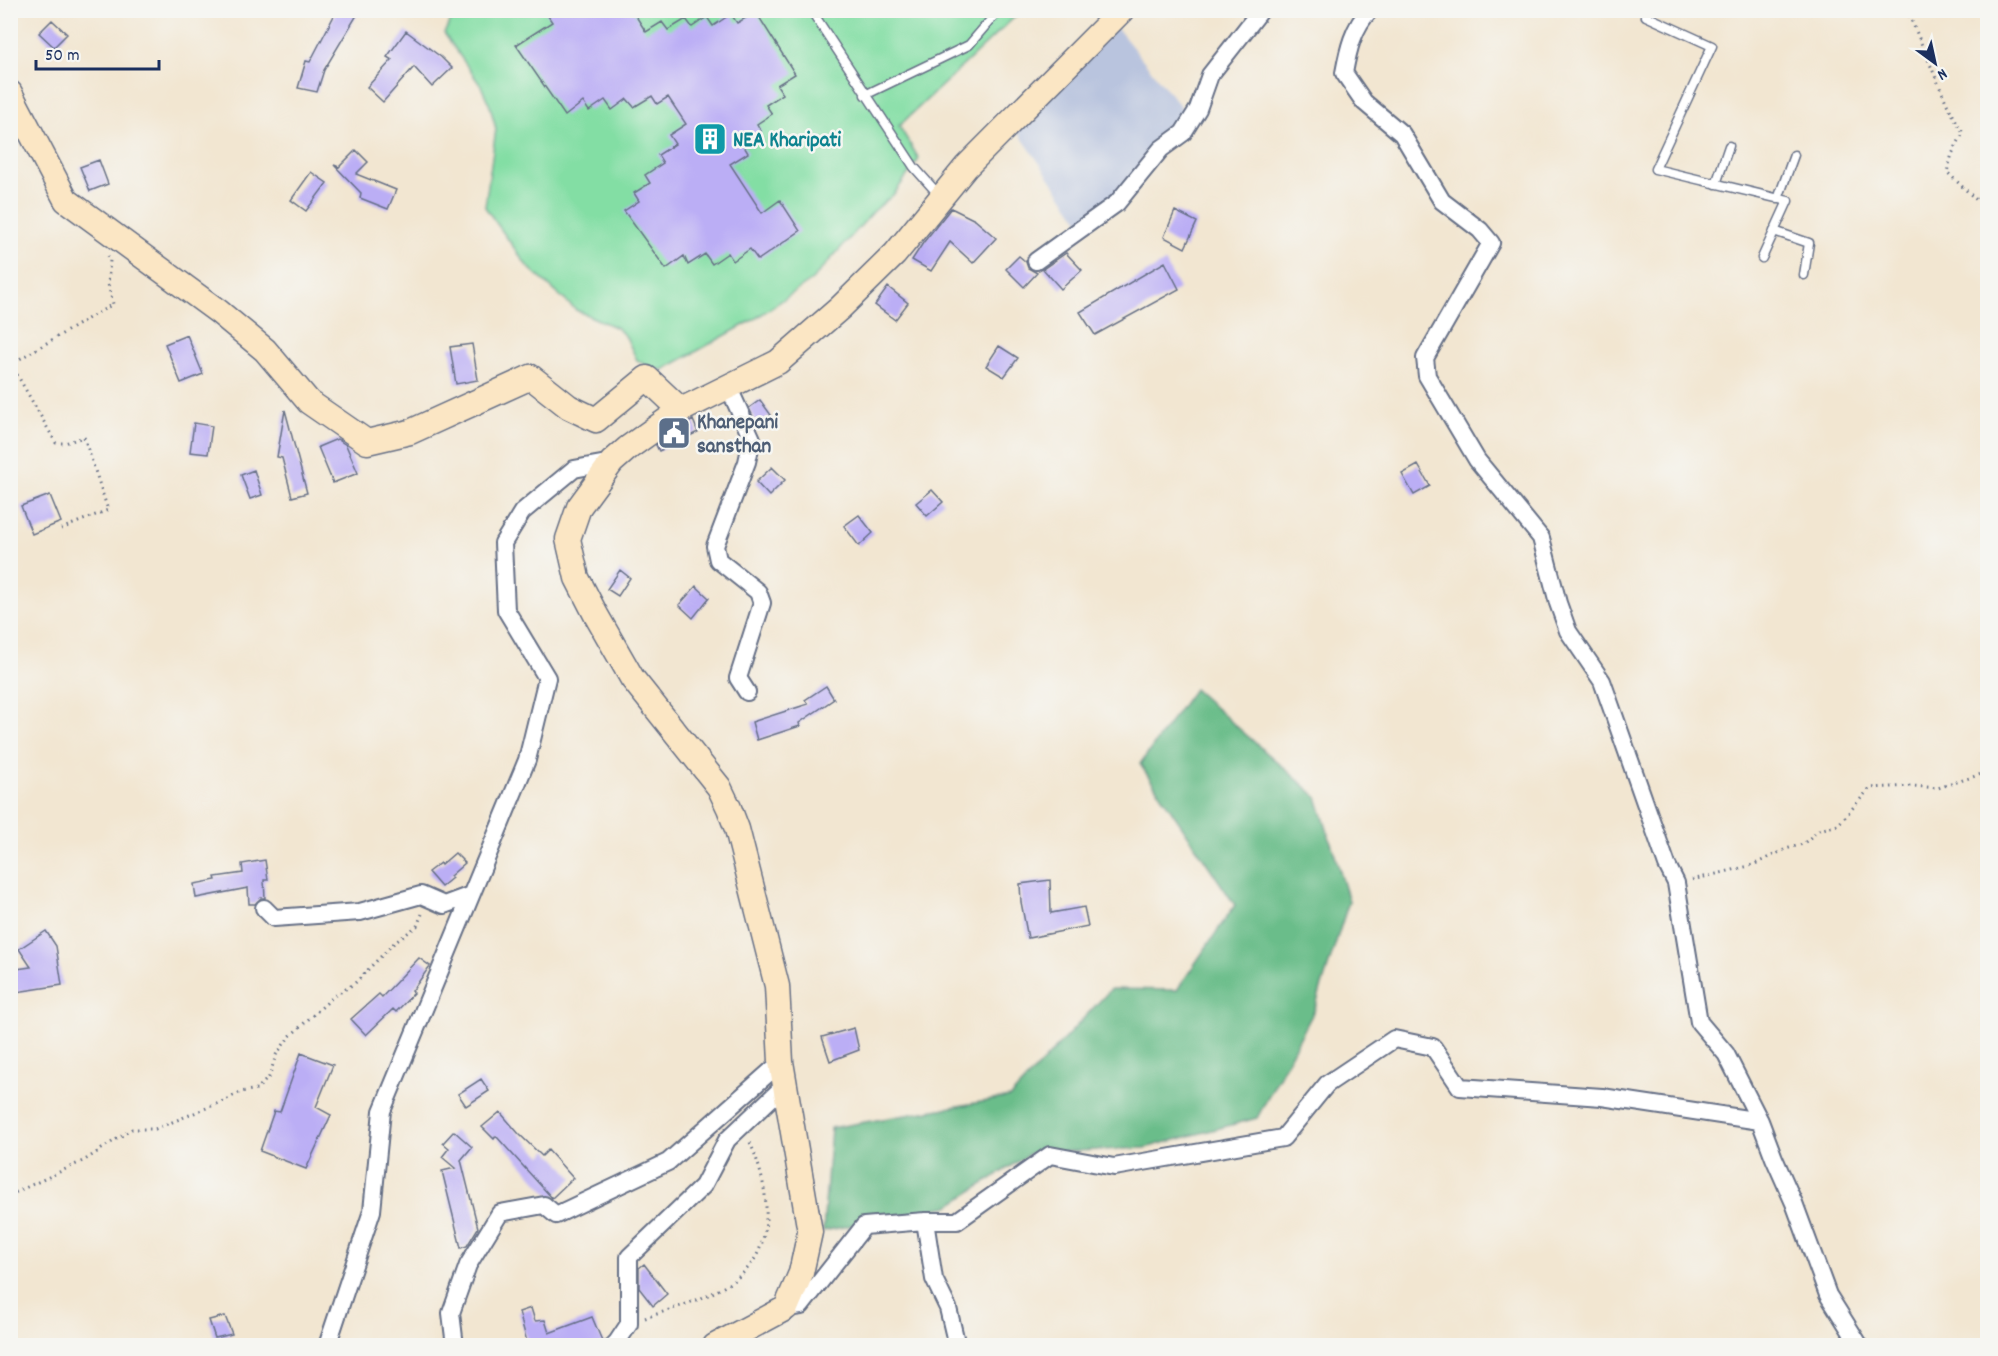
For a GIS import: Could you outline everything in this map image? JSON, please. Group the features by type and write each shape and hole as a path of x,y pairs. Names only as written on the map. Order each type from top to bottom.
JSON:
{"main road":[{"path":"715,1346 786,1308 801,1273 810,1232 784,1086 777,987 737,829 729,808 719,787 632,678 577,578 568,539 579,507 612,462 681,410 778,362 832,315 895,254 966,167 1122,10"},
{"path":"10,93 66,201 219,312 266,350 309,402 367,442 410,432 531,377 569,407 596,420 647,378 681,410"}],"street":[{"path":"1036,261 1117,203 1161,149 1183,133 1198,109 1209,75 1261,10"},
{"path":"1370,10 1362,18 1348,49 1344,73 1364,102 1402,134 1442,201 1480,230 1491,243 1425,358 1427,376 1478,460 1541,538 1568,631 1602,681 1667,864 1676,883 1699,1022 1726,1054 1760,1121 1794,1203 1828,1295 1860,1346"},
{"path":"729,388 752,439 747,462 715,546 718,560 758,592 762,603 738,678 747,692"},
{"path":"327,1346 372,1212 382,1110 527,760 547,678 506,610 503,543 522,512 574,469 612,462"},
{"path":"264,908 274,918 360,912 421,895 444,905 471,895"},
{"path":"786,1308 801,1306 864,1226 957,1221 1050,1155 1114,1167 1283,1138 1327,1084 1394,1039 1433,1047 1460,1087 1602,1098 1760,1121"},
{"path":"455,1346 451,1313 468,1265 500,1213 544,1205 556,1215 668,1162 781,1062"},
{"path":"613,1346 629,1324 629,1257 703,1186 728,1140 784,1086"},
{"path":"925,1221 934,1279 948,1308 957,1346"}],"lane":[{"path":"812,10 914,167 941,196"},
{"path":"866,95 969,45 999,10"},
{"path":"1648,10 1646,16 1712,46 1655,169 1788,201 1762,258"},
{"path":"1716,184 1729,146"},
{"path":"1778,199 1794,155"},
{"path":"1774,231 1809,243 1804,275"}],"path":[{"path":"1907,10 1947,104 1964,133 1952,154 1947,172 1988,211"},
{"path":"61,529 108,510 84,437 65,443 56,443 11,364 113,303 108,284 110,260 104,250"},
{"path":"1676,883 1727,873 1753,865 1803,843 1819,830 1838,825 1870,788 1913,786 1938,788 1988,772"},
{"path":"10,1195 85,1160 132,1129 155,1129 241,1092 257,1089 269,1077 276,1055 289,1037 334,996 354,984 393,944 417,926 428,898"},
{"path":"629,1324 715,1291 742,1274 761,1249 766,1223 765,1191 753,1150 742,1125"}],"shaded area":[{"path":"1117,28 1186,113 1139,179 1082,225 1016,129"}],"green space":[{"path":"457,10 1021,11 899,126 919,159 894,194 874,211 812,280 753,320 663,370 652,369 637,360 626,337 617,328 576,310 527,266 485,207 496,129 490,106 481,86 444,33"},
{"path":"1194,689 1317,797 1349,901 1314,1011 1257,1118 1145,1148 1031,1153 949,1206 823,1231 831,1128 1010,1097 1111,989 1177,990 1235,905 1140,764"}],"building":[{"path":"337,10 360,10 324,70 317,92 298,88 306,61 310,62"},
{"name":"NEA Kharipati","path":"544,10 632,10 646,32 662,22 668,30 686,19 692,27 707,17 713,26 731,14 737,23 756,12 795,74 777,85 783,94 766,105 772,114 757,124 761,131 742,143 748,153 730,164 762,213 780,200 800,231 758,260 750,249 733,261 728,253 712,264 705,254 688,265 684,256 666,269 624,211 639,201 634,193 650,183 645,175 663,163 658,155 675,144 669,135 686,124 668,97 657,104 652,96 634,107 627,99 612,110 605,100 589,111 583,102 565,116 516,45 552,22"},
{"path":"52,20 67,34 54,47 39,33"},
{"path":"406,31 452,68 432,87 414,67 383,102 367,87 392,60 387,57"},
{"path":"356,150 368,162 356,174 396,190 388,209 360,198 361,193 334,165 339,167"},
{"path":"99,160 108,184 90,191 80,167"},
{"path":"311,172 327,183 306,211 291,200"},
{"path":"951,208 975,220 996,238 973,263 950,242 931,271 912,260"},
{"path":"1175,211 1197,222 1185,248 1164,237"},
{"path":"1066,253 1082,270 1061,289 1043,269"},
{"path":"1019,256 1026,262 1028,268 1037,273 1024,287 1006,269"},
{"path":"1165,262 1179,289 1095,335 1080,312"},
{"path":"888,287 908,303 895,320 875,305"},
{"path":"187,335 203,374 181,383 165,344"},
{"path":"472,344 478,380 456,384 450,347"},
{"path":"999,346 1018,358 1004,377 986,366"},
{"path":"760,400 771,415 757,425 749,408"},
{"path":"285,410 307,493 292,497 282,458 277,457"},
{"path":"693,420 698,432 659,451 656,445"},
{"path":"194,423 212,426 208,454 190,452"},
{"path":"337,439 346,445 358,473 333,483 318,447"},
{"path":"1418,465 1430,486 1414,495 1402,474"},
{"path":"772,467 785,480 769,496 756,482"},
{"path":"254,470 262,495 250,499 241,475"},
{"path":"932,490 943,502 927,516 916,503"},
{"path":"50,495 61,522 32,534 21,506"},
{"path":"859,515 873,533 859,546 844,526"},
{"path":"620,570 630,578 618,596 607,589"},
{"path":"696,586 709,598 693,618 679,605"},
{"path":"826,686 834,699 799,723 800,726 757,740 752,722 808,704 805,700"},
{"path":"455,853 465,863 441,887 428,872"},
{"path":"265,860 268,880 264,880 265,898 261,898 255,904 249,904 248,888 196,898 194,884 216,880 215,877 243,873 242,864"},
{"path":"1050,880 1051,913 1084,907 1088,926 1028,938 1020,884"},
{"path":"46,931 56,946 62,985 10,993 10,970 31,967 19,949"},
{"path":"419,958 430,966 412,991 414,993 396,1012 393,1009 366,1035 351,1019 379,994 382,997"},
{"path":"854,1028 859,1050 830,1061 822,1037"},
{"path":"301,1053 333,1065 316,1107 331,1115 306,1169 260,1151 274,1111 280,1112"},
{"path":"481,1079 489,1091 466,1106 458,1094"},
{"path":"500,1112 542,1156 548,1150 573,1178 552,1198 496,1136 494,1139 482,1127"},
{"path":"454,1131 472,1147 461,1160 478,1228 467,1246 461,1248 442,1171 455,1168 442,1157 449,1148 443,1143"},
{"path":"644,1264 667,1294 653,1306 639,1288 639,1268"},
{"path":"531,1308 535,1321 545,1320 549,1333 592,1317 603,1343 594,1346 521,1346 527,1342 519,1312"},
{"path":"225,1316 232,1334 215,1338 209,1320"}],"place":[{"name":"NEA Kharipati","path":"710,139"},
{"name":"Khanepani sansthan","path":"674,433"}]}
